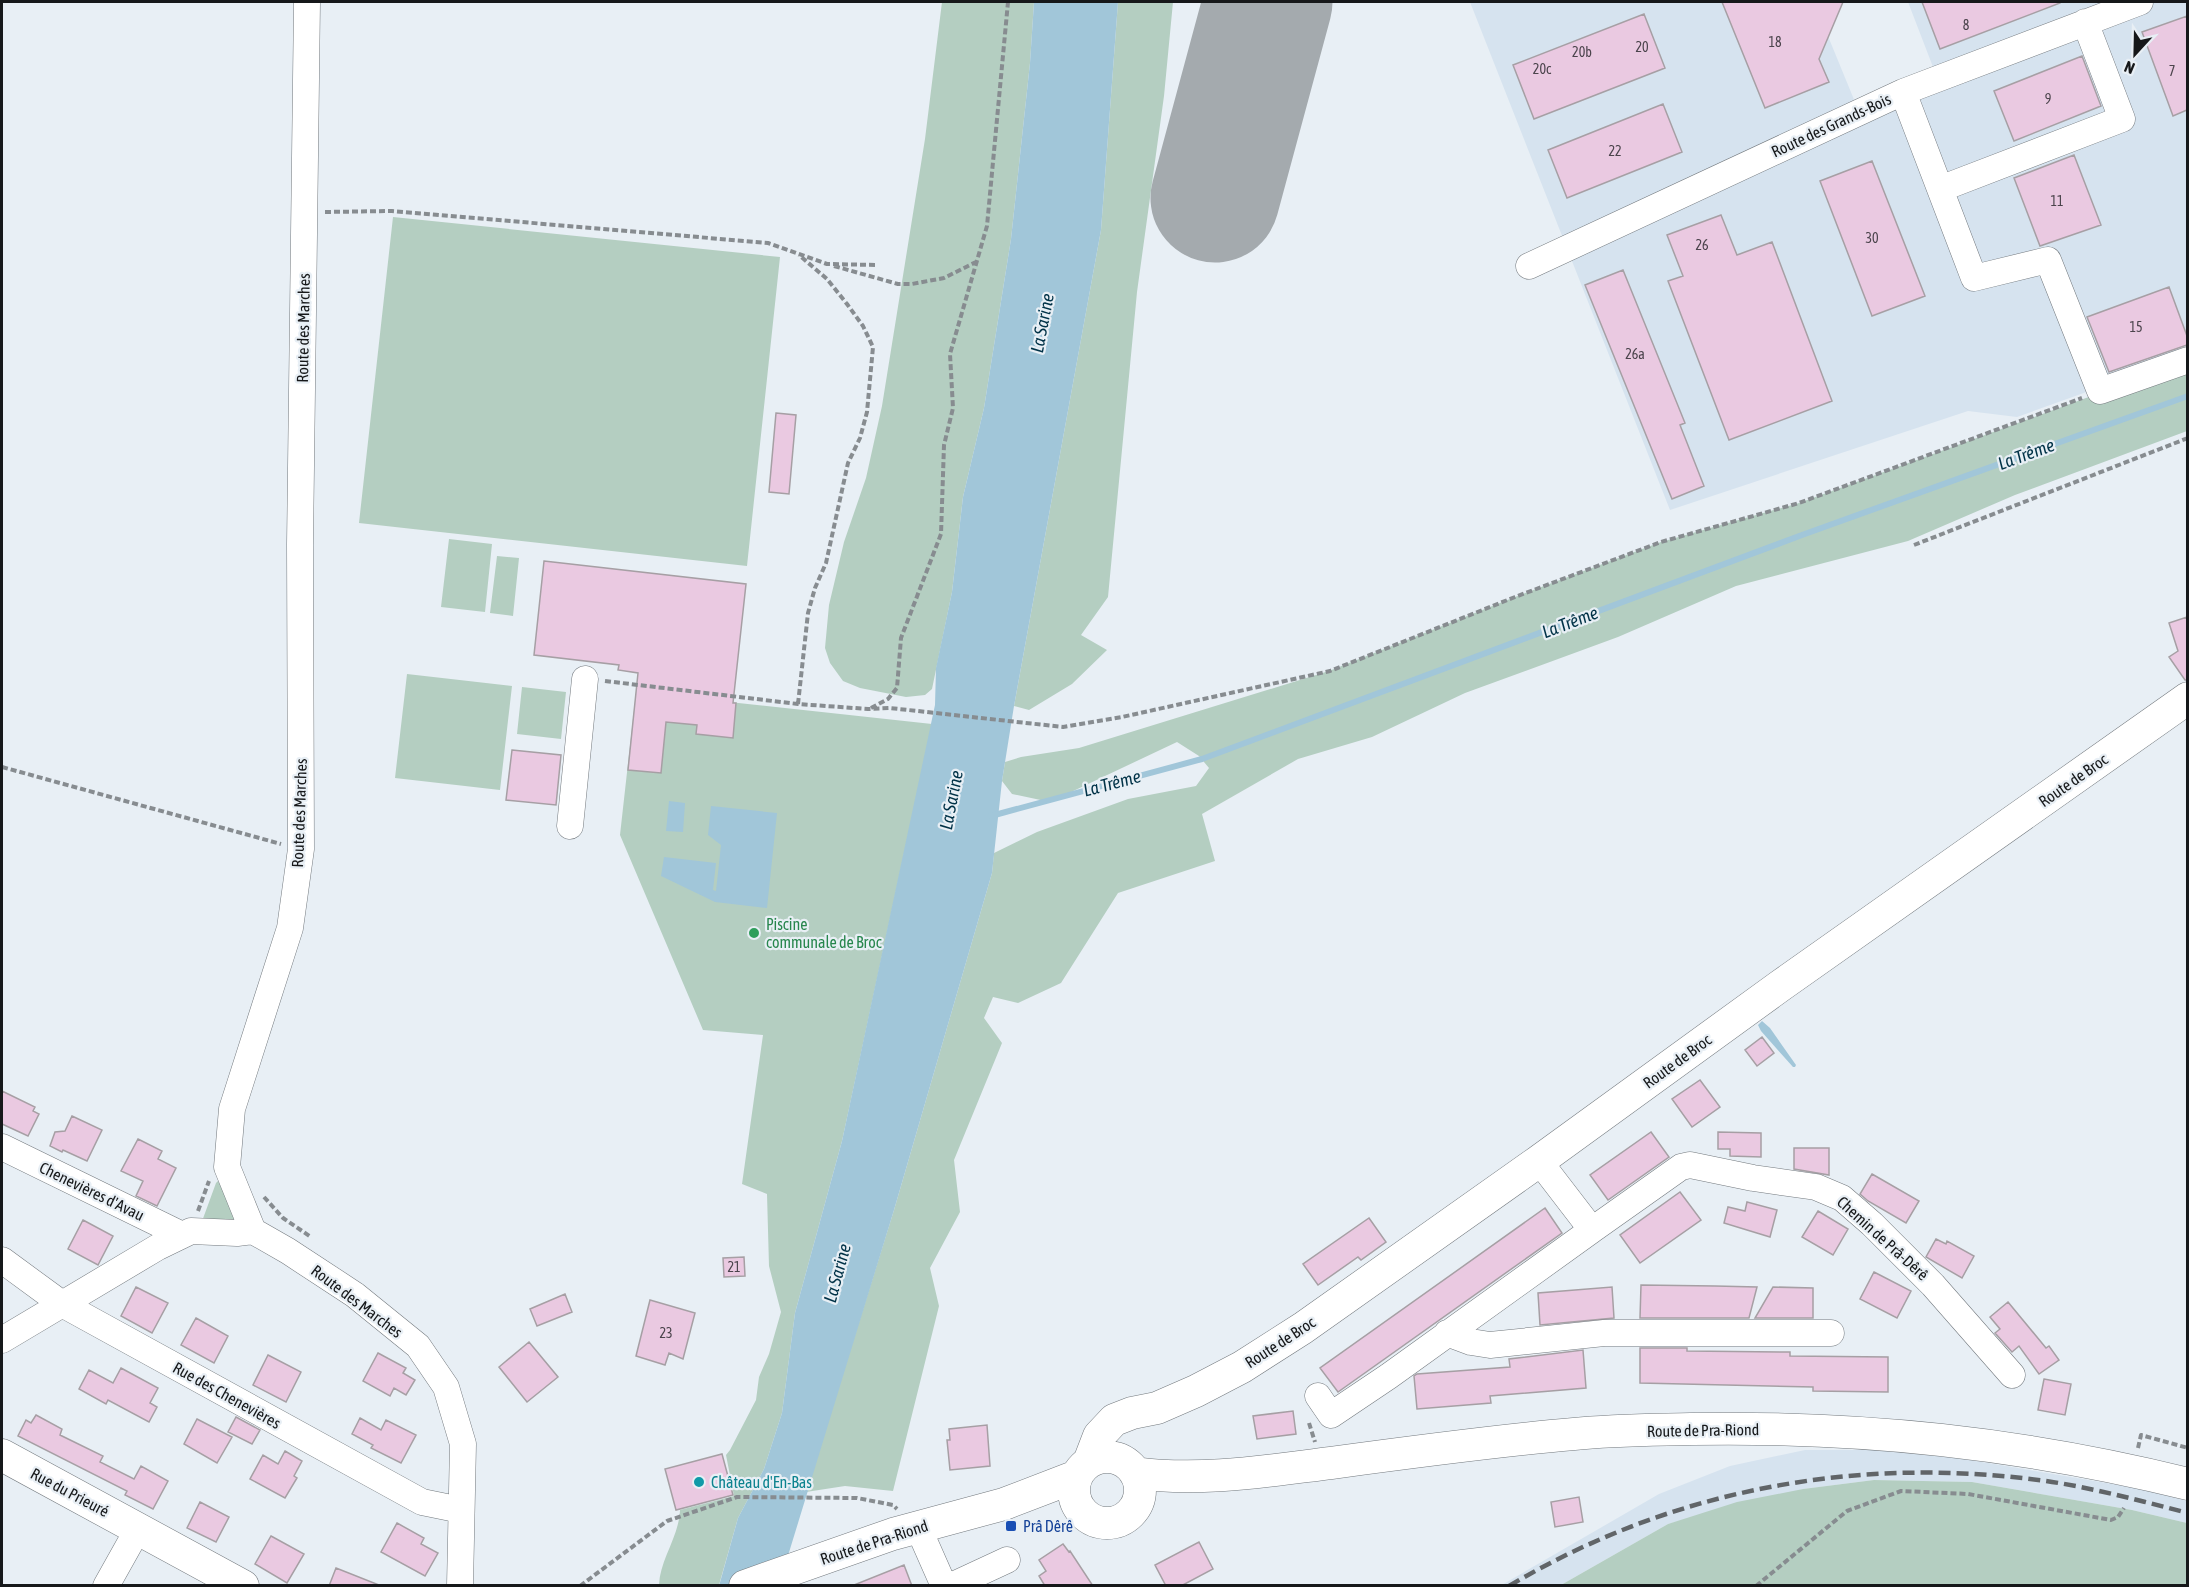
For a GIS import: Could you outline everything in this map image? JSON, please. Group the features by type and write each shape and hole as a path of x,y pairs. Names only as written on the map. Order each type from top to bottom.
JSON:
{"main road":[{"name":"Route de Broc","path":"1083,1469 1099,1436 1114,1420 1132,1413 1157,1408 1196,1391 1266,1352 1401,1260 1780,986 2187,698"},
{"name":"Route de Broc","path":"1131,1468 1124,1452 1129,1433 1157,1408"},
{"name":"Route de Pra-Riond","path":"1004,1504 1080,1508 1090,1518 1110,1522 1124,1517 1135,1506 1158,1494 1216,1477 1467,1445 1577,1434 1742,1428 1896,1435 1994,1445 2068,1457 2187,1484"},
{"name":"Rue du Prieuré","path":"2,1455 243,1586"},
{"name":"Route de Pra-Riond","path":"745,1586 918,1527 1004,1504 1107,1457 1131,1468 1216,1477"},
{"path":"1131,1468 1139,1491 1135,1506"},
{"path":"1080,1508 1074,1490 1083,1469"}],"street":[{"name":"Route des Marches","path":"307,2 300,545 308,848 290,928 232,1109 227,1167 254,1231 354,1295 418,1347 446,1387 463,1444 460,1586"},
{"name":"Route des Grands-Bois","path":"1529,266 1903,92 2140,2"},
{"path":"1940,189 2122,119 2085,22"},
{"path":"1903,92 1974,278 2048,260 2100,391 2187,360"},
{"path":"570,826 585,679"},
{"name":"Chenevières d'Avau","path":"2,1147 186,1233"},
{"path":"1539,1161 1592,1230"},
{"name":"Chemin de Prâ-Dêrê","path":"1318,1396 1331,1415 1389,1376 1680,1167 1690,1164 1731,1174 1824,1190 1852,1206 1933,1284 2012,1375"},
{"path":"2,1340 158,1247 186,1233 254,1231"},
{"name":"Rue des Chenevières","path":"2,1260 62,1304 422,1502 461,1510"},
{"path":"1447,1333 1471,1342 1490,1345 1604,1333 1831,1333"},
{"path":"918,1527 944,1586"},
{"path":"106,1586 138,1529"},
{"path":"951,1586 1007,1560"}],"path":[{"path":"868,710 888,699 897,688 901,638 941,534 944,445 953,408 950,354 987,226 1008,2"},
{"path":"304,212 392,211 768,243 827,264 898,284 944,278 976,261"},
{"path":"796,252 826,279 863,326 873,347 867,412 860,438 848,463 826,563 815,588 808,613 798,704"},
{"path":"827,264 877,265"},
{"path":"585,679 798,704 868,710 896,708 1063,727 1151,711 1329,671 1504,601 1661,542 1799,503 2100,391"},
{"path":"1914,545 2187,438"},
{"path":"2,767 308,848"},
{"path":"186,1233 211,1178"},
{"path":"263,1196 282,1218 319,1243"},
{"path":"2138,1452 2141,1435 2187,1448"},
{"path":"1756,1586 1847,1511 1901,1491 1968,1494 2111,1520 2118,1517 2124,1508"},
{"path":"580,1586 667,1521 736,1497 857,1498 893,1505 918,1527"}],"shaded area":[{"path":"1470,2 1814,2 1855,102 1933,67 1908,2 2187,2 2187,356 2017,417 1968,411 1670,510"},
{"path":"1805,1450 1874,1450 1958,1458 2136,1488 2187,1501 2187,1523 2132,1510 1972,1482 1874,1480 1803,1489 1668,1524 1561,1585 1500,1586 1659,1494 1730,1466"}],"green space":[{"path":"942,2 1034,2 1030,63 1011,239 984,408 963,497 952,592 932,689 925,695 906,697 860,688 843,681 830,663 825,648 829,605 844,542 866,478 882,406 925,139"},
{"path":"1118,2 1173,2 1164,96 1137,292 1108,597 1081,635 1107,650 1072,684 1029,710 1014,706 1101,230"},
{"path":"393,217 780,257 747,566 359,523"},
{"path":"2187,361 2187,431 2015,495 1908,541 1736,586 1618,637 1465,693 1372,737 1298,759 1202,814 1215,861 1118,893 1061,983 1018,1003 993,997 984,1018 1002,1043 954,1160 960,1212 930,1268 939,1306 893,1491 845,1486 806,1492 894,1210 992,873 994,853 1037,832 1128,799 1196,786 1209,768 1199,756 1177,742 1050,802 1012,794 1002,781 1005,762 1021,757 1079,748 1329,671 1661,542 1799,503"},
{"path":"449,539 492,544 485,612 441,607"},
{"path":"497,556 519,558 513,616 490,613"},
{"path":"407,674 512,686 500,790 395,778"},
{"path":"522,687 566,692 561,739 517,734"},
{"name":"Piscine communale de Broc","path":"636,692 932,724 842,1141 795,1313 782,1413 764,1469 738,1518 719,1585 659,1585 680,1510 734,1496 726,1455 756,1400 759,1377 769,1354 781,1312 769,1266 767,1194 742,1184 763,1035 703,1030 620,835"},
{"path":"218,1181 239,1222 201,1224 216,1183"},
{"path":"1874,1480 1972,1482 2132,1510 2187,1523 2187,1585 1561,1585 1668,1524 1737,1502 1803,1489"}],"water":[{"name":"La Sarine","path":"1034,2 1118,2 1101,230 1014,706 1002,781 992,873 894,1210 779,1585 719,1586 738,1518 764,1469 782,1413 795,1313 842,1141 935,705 936,668 952,592 963,497 984,408 1011,239 1030,63"},
{"path":"669,801 685,803 683,832 666,831"},
{"path":"711,806 777,813 767,908 715,902 661,876 664,857 716,863 713,890 716,891 721,845 708,835"},
{"path":"1762,1021 1770,1028 1796,1065 1795,1067 1761,1031 1758,1025"}],"building":[{"path":"1722,2 1843,2 1819,59 1829,82 1765,108"},
{"path":"1922,2 2060,2 2060,3 1940,49"},
{"path":"1644,14 1665,68 1534,119 1513,65"},
{"path":"2187,16 2187,110 2173,116 2142,32"},
{"path":"2082,56 2101,106 2014,141 1994,91"},
{"path":"1663,104 1682,152 1567,198 1548,150"},
{"path":"2074,155 2101,225 2040,246 2014,178"},
{"path":"1872,161 1925,296 1872,316 1820,181"},
{"path":"1721,215 1737,255 1772,242 1832,401 1729,440 1668,281 1683,276 1667,235"},
{"path":"1623,270 1685,423 1680,425 1704,486 1672,499 1585,285"},
{"path":"2169,287 2187,336 2187,345 2109,372 2087,317"},
{"path":"776,413 796,415 789,494 769,492"},
{"path":"544,561 746,584 733,703 736,703 733,738 696,734 697,725 666,722 661,773 628,770 638,673 618,670 619,665 534,655"},
{"path":"2187,617 2187,680 2185,680 2169,657 2178,651 2169,623"},
{"path":"512,750 561,755 556,805 506,800"},
{"path":"1762,1037 1774,1053 1757,1066 1745,1050"},
{"path":"1700,1080 1720,1107 1692,1127 1672,1099"},
{"path":"2,1091 35,1107 33,1111 39,1114 28,1136 2,1124"},
{"path":"72,1116 102,1130 87,1161 50,1146 55,1132 65,1131"},
{"path":"1651,1132 1669,1157 1608,1200 1590,1175"},
{"path":"1718,1132 1761,1133 1761,1157 1730,1156 1730,1149 1718,1149"},
{"path":"138,1139 162,1151 158,1159 176,1168 157,1206 136,1196 143,1181 121,1171"},
{"path":"1794,1148 1829,1148 1829,1175 1794,1169"},
{"path":"1872,1174 1919,1201 1906,1223 1860,1194"},
{"path":"1680,1192 1701,1220 1640,1263 1620,1235"},
{"path":"1747,1202 1777,1210 1770,1237 1724,1223 1728,1207 1745,1211"},
{"path":"1545,1208 1562,1233 1338,1392 1320,1368"},
{"path":"1818,1211 1848,1229 1833,1255 1802,1237"},
{"path":"1369,1218 1386,1242 1361,1260 1358,1257 1318,1285 1303,1264"},
{"path":"83,1220 113,1236 98,1265 68,1249"},
{"path":"1936,1239 1946,1244 1947,1241 1974,1256 1962,1278 1926,1257"},
{"path":"744,1257 745,1276 724,1277 723,1258"},
{"path":"1874,1272 1911,1291 1897,1318 1860,1299"},
{"path":"1641,1285 1757,1287 1749,1318 1640,1318"},
{"path":"136,1287 168,1303 152,1333 121,1316"},
{"path":"1612,1287 1614,1318 1540,1325 1538,1293"},
{"path":"1773,1287 1813,1288 1813,1318 1755,1318"},
{"path":"565,1294 572,1312 537,1326 530,1309"},
{"path":"650,1300 695,1313 683,1359 669,1353 665,1365 636,1356"},
{"path":"2008,1302 2046,1348 2049,1346 2059,1360 2039,1374 2019,1346 2012,1352 1995,1333 2000,1329 1990,1317"},
{"path":"196,1318 228,1336 214,1363 181,1345"},
{"path":"529,1342 558,1377 527,1402 499,1367"},
{"path":"1640,1348 1790,1352 1790,1356 1888,1357 1888,1392 1813,1391 1813,1387 1640,1383"},
{"path":"1583,1350 1586,1388 1490,1396 1491,1403 1417,1409 1414,1376 1417,1374 1510,1367 1509,1359"},
{"path":"378,1353 406,1368 403,1373 415,1380 406,1395 394,1388 390,1396 363,1381"},
{"path":"268,1355 301,1372 286,1402 253,1385"},
{"path":"121,1368 158,1388 150,1403 157,1407 149,1422 108,1400 106,1404 79,1389 89,1370 113,1383"},
{"path":"2044,1379 2071,1384 2065,1415 2038,1410"},
{"path":"1293,1411 1296,1434 1257,1439 1253,1416"},
{"path":"36,1415 62,1429 60,1435 103,1456 100,1462 134,1479 141,1466 168,1481 153,1509 125,1495 127,1491 18,1436 26,1420 31,1423"},
{"path":"236,1417 260,1430 252,1444 228,1432"},
{"path":"360,1418 381,1430 386,1420 416,1435 401,1463 371,1448 373,1445 352,1434"},
{"path":"197,1419 232,1437 217,1463 184,1444"},
{"path":"987,1425 990,1466 950,1470 947,1440 950,1440 949,1429"},
{"path":"285,1451 302,1461 294,1476 297,1478 285,1498 250,1479 263,1455 278,1464"},
{"name":"Château d'En-Bas","path":"722,1454 733,1495 676,1510 665,1469"},
{"path":"1579,1497 1583,1522 1555,1527 1551,1502"},
{"path":"200,1502 229,1517 216,1542 187,1528"},
{"path":"397,1523 424,1538 421,1544 438,1553 425,1576 381,1552"},
{"path":"271,1536 304,1554 287,1583 255,1564"},
{"path":"1199,1542 1213,1569 1181,1586 1166,1586 1155,1565"},
{"path":"1063,1544 1093,1586 1045,1586 1039,1576 1046,1571 1039,1560"},
{"path":"904,1565 912,1586 854,1586 854,1585"},
{"path":"336,1568 379,1585 379,1586 329,1586"}],"waterway":[{"name":"La Trême","path":"991,816 1202,759 1802,535 2188,396"}],"runway":[{"path":"1215,198 1268,2"}],"railway":[{"path":"1509,1586 1571,1553 1635,1525 1701,1503 1768,1487 1836,1477 1906,1473 1976,1474 2046,1481 2100,1491 2188,1513"}],"place":[{"name":"Piscine communale de Broc","path":"754,933"},
{"name":"Château d'En-Bas","path":"699,1482"},
{"name":"Prâ Dêrê","path":"1011,1526"}]}
